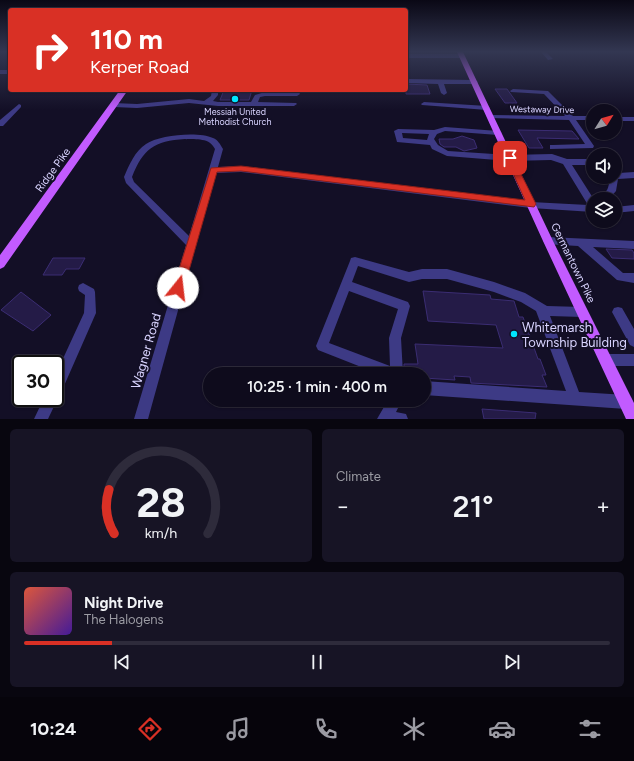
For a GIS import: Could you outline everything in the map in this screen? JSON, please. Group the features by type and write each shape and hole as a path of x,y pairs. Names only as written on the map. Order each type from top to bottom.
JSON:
{"main road":[{"name":"Germantown Pike","path":"469,72 548,241 634,419"},
{"name":"Ridge Pike","path":"2,259 123,92"}],"street":[{"path":"408,81 474,82"},
{"path":"440,82 444,93"},
{"path":"513,91 546,92 571,118 590,146 553,147"},
{"path":"204,103 215,96 215,92"},
{"path":"254,104 257,96 265,92 297,94 296,92"},
{"path":"114,106 137,106 189,101 204,103 294,104"},
{"name":"Westaway Drive","path":"424,104 489,112 586,118"},
{"path":"0,124 19,106"},
{"path":"622,119 634,119"},
{"path":"432,143 400,140 398,131 434,132 445,130 498,133"},
{"path":"434,132 430,139 432,143 435,147 447,153 510,158 552,158 566,162 586,162"},
{"name":"Wagner Road","path":"141,419 219,149 215,142 203,138 166,137 158,139 144,148 128,176 130,183 191,244"},
{"path":"566,162 586,192"},
{"path":"214,170 241,169 531,204 586,202"},
{"path":"622,175 634,176"},
{"path":"622,209 634,208"},
{"path":"548,241 634,245"},
{"path":"581,243 621,277 634,278"},
{"path":"378,367 322,346 355,261 409,277 435,273 462,278 525,298 546,311 582,312"},
{"path":"346,285 404,306 395,338 396,367"},
{"path":"64,370 90,313 90,292 83,288"},
{"path":"542,309 575,398"},
{"path":"618,312 634,341"},
{"path":"606,360 634,360"},
{"path":"431,388 626,402"},
{"path":"41,419 47,407"},
{"path":"391,407 385,418 401,419"}],"building":[{"path":"408,84 427,85 430,94 406,94 406,92 408,92"},
{"path":"495,89 507,89 517,103 505,103"},
{"name":"Messiah United Methodist Church","path":"223,92 251,92 249,100 220,100"},
{"path":"518,130 572,131 579,139 537,138 543,148 529,148"},
{"path":"462,136 474,140 477,148 464,151 456,147 444,147 440,144 439,139 453,139"},
{"path":"606,249 632,250 634,253 634,259 612,258"},
{"path":"53,258 85,258 79,269 66,269 62,275 43,275"},
{"name":"Whitemarsh Township Building","path":"423,291 490,295 491,299 514,301 519,317 523,317 538,359 540,359 546,375 542,375 547,387 471,383 470,377 454,376 455,380 431,378 431,367 404,367 404,364 418,364 415,344 503,348 496,325 428,321"},
{"path":"21,292 51,315 33,331 1,310"},
{"path":"482,409 536,413 535,419 484,419"}],"place":[{"name":"Messiah United Methodist Church","path":"235,99"},
{"name":"Whitemarsh Township Building","path":"514,334"}],"route":[{"path":"178,288 214,170 241,169 531,204 510,158"}]}
